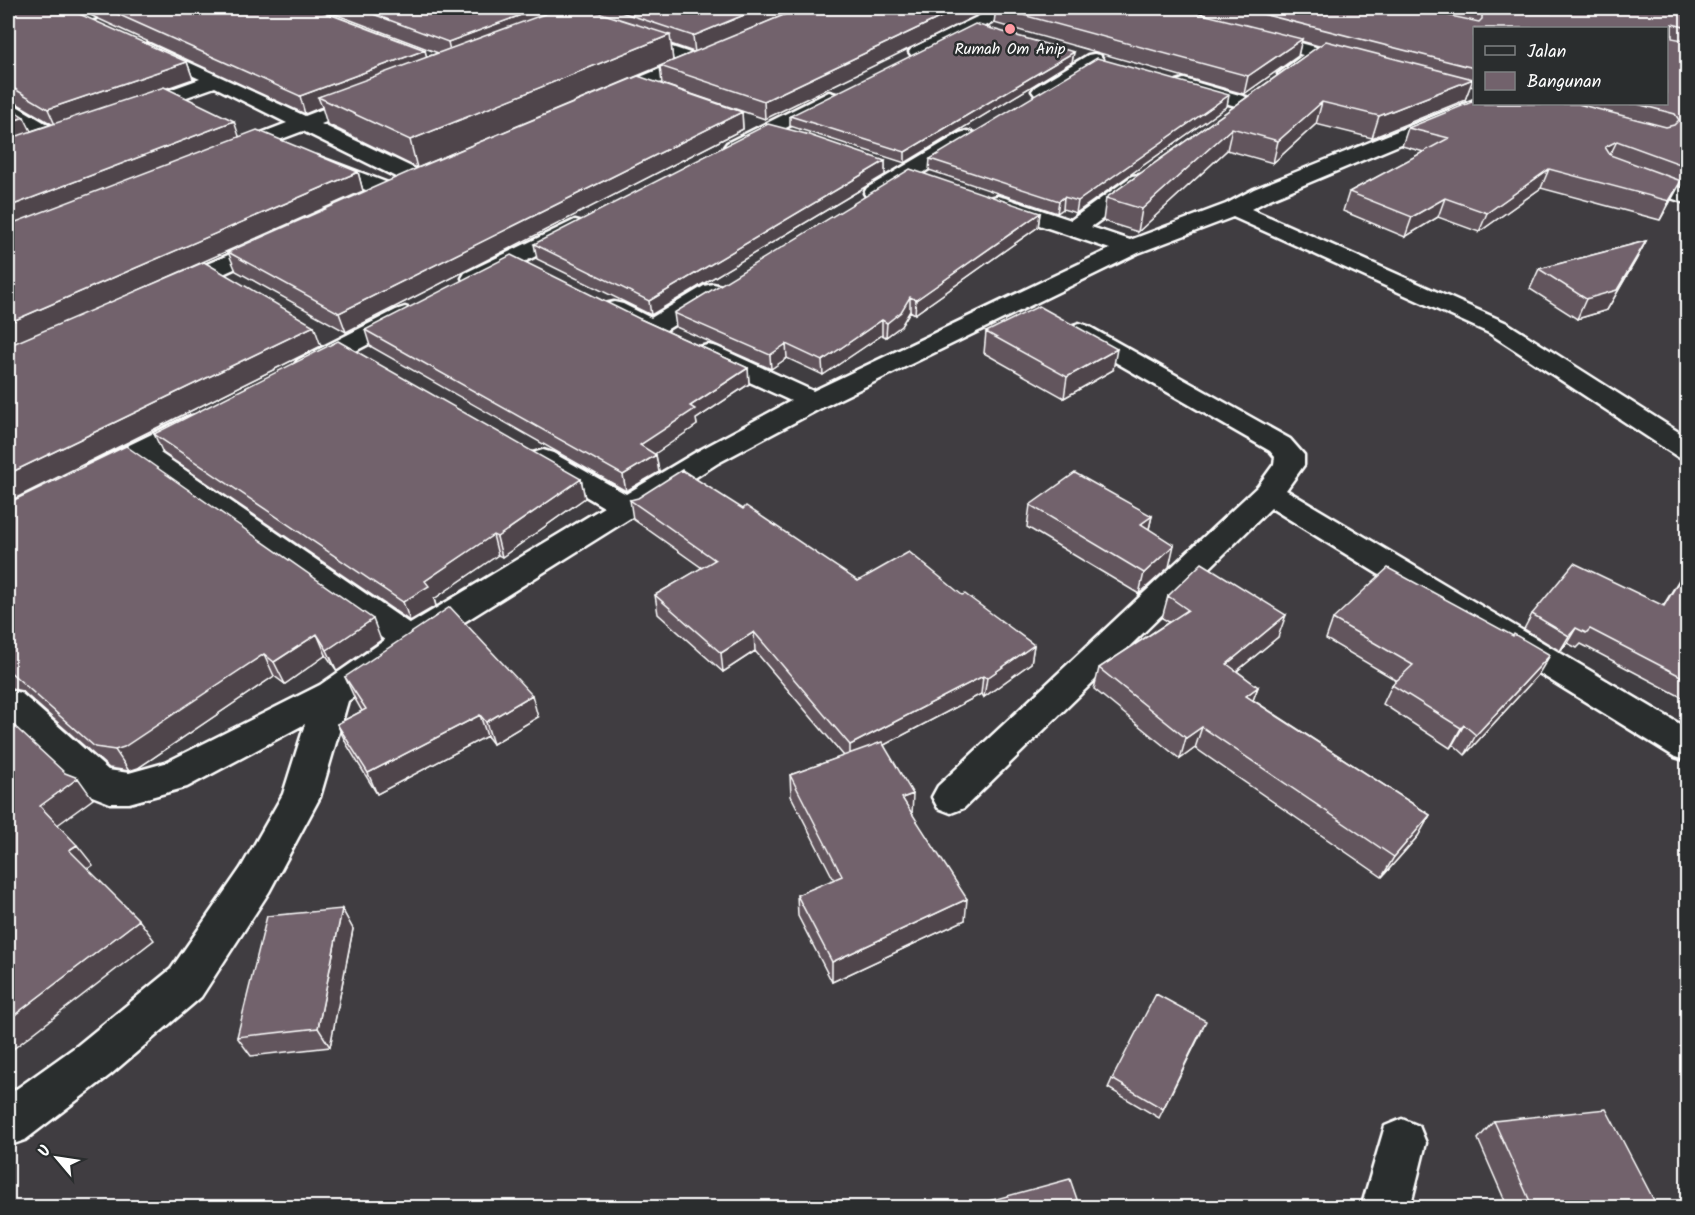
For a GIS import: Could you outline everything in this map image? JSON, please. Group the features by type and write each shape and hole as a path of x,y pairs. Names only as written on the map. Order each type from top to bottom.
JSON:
{"street":[{"path":"58,8 101,27"},
{"path":"80,17 114,8"},
{"path":"540,8 704,57 591,104"},
{"path":"900,62 982,28 1008,8"},
{"path":"1144,8 1196,16"},
{"path":"1535,27 1554,8"},
{"path":"545,31 599,11"},
{"path":"1239,32 1340,59"},
{"path":"132,42 306,123 416,178"},
{"path":"1072,53 1116,66"},
{"path":"1227,117 1317,53"},
{"path":"1026,101 1094,59"},
{"path":"119,114 216,80"},
{"path":"1170,81 1246,103"},
{"path":"640,85 672,96"},
{"path":"714,156 757,126 849,88"},
{"path":"207,161 384,93"},
{"path":"172,96 193,105"},
{"path":"8,703 95,781 110,789 129,788 174,776 332,694 409,640 629,508 708,457 813,401 1130,248 1234,209 1472,97"},
{"path":"8,109 46,140 77,129"},
{"path":"860,202 899,169 987,125"},
{"path":"757,126 794,135"},
{"path":"243,129 388,191"},
{"path":"366,201 437,169"},
{"path":"899,169 932,180"},
{"path":"1618,171 1688,198"},
{"path":"1074,229 1151,173"},
{"path":"975,195 1130,248"},
{"path":"1234,209 1498,328 1688,451"},
{"path":"450,291 597,215"},
{"path":"159,293 289,236"},
{"path":"512,258 534,269"},
{"path":"213,270 243,288"},
{"path":"652,328 731,280"},
{"path":"951,797 1269,493 1289,465 1290,455 1287,450 1023,299"},
{"path":"598,301 813,401"},
{"path":"283,378 429,302"},
{"path":"315,329 375,363"},
{"path":"78,482 221,410"},
{"path":"517,444 629,508"},
{"path":"139,452 409,640"},
{"path":"1269,493 1688,747"},
{"path":"8,1123 94,1060 186,983 255,880 301,797 332,694"},
{"path":"1385,1208 1402,1143"}],"building":[{"path":"8,8 66,8 187,62 48,109 8,85"},
{"path":"104,8 313,8 425,50 300,96"},
{"path":"357,8 540,8 448,42"},
{"path":"561,8 585,8 670,35 410,140 318,97"},
{"path":"609,8 761,8 693,36"},
{"path":"801,8 960,8 764,101 660,66"},
{"path":"997,8 1178,8 1302,39 1248,76"},
{"path":"1239,8 1413,8 1479,22 1482,14 1489,12 1487,9 1478,8 1533,8 1530,10 1531,13 1551,13 1556,8 1688,8 1688,28 1672,24 1672,38 1688,41 1688,167 1617,141 1605,147 1610,155 1681,181 1669,201 1549,169 1487,213 1445,198 1412,217 1349,192 1449,138 1408,128 1473,101 1473,105 1582,105 1666,127 1674,125 1679,120 1675,114 1641,105 1668,105 1668,27 1473,27 1473,68"},
{"path":"975,24 1074,52 905,152 790,116"},
{"path":"1326,41 1473,79 1379,116 1322,102 1278,141 1232,128 1142,209 1106,198"},
{"path":"1097,58 1229,95 1078,201 1064,197 1059,201 930,159"},
{"path":"638,76 742,112 339,313 228,252 420,167"},
{"path":"164,87 234,121 8,207 8,139"},
{"path":"8,107 24,117 8,123"},
{"path":"768,124 806,134 885,161 649,301 534,244"},
{"path":"257,130 358,172 8,323 8,225"},
{"path":"910,169 1040,213 916,300 910,297 901,312 887,323 882,320 822,361 786,344 770,355 674,313"},
{"path":"1646,241 1617,290 1586,299 1539,269"},
{"path":"511,255 640,319 748,368 690,406 695,409 640,445 656,455 623,475 365,330"},
{"path":"204,262 314,326 8,474 8,346"},
{"path":"1039,306 1117,349 1067,377 986,332"},
{"path":"338,341 581,479 497,537 493,535 425,581 429,586 403,602 154,434"},
{"path":"126,446 373,619 327,650 317,634 274,662 264,654 124,747 115,750 95,747 8,670 8,503"},
{"path":"682,470 743,509 746,506 858,581 909,552 962,595 965,594 1034,645 987,678 983,676 850,745 754,632 721,653 655,595 715,560 630,500 638,498"},
{"path":"1075,473 1152,516 1141,524 1174,545 1144,573 1030,505"},
{"path":"1202,563 1286,615 1227,664 1258,687 1246,696 1430,815 1394,857 1202,727 1186,738 1099,668 1188,610 1168,596"},
{"path":"1574,563 1664,606 1688,566 1688,680 1590,629 1586,633 1576,628 1569,636 1532,614"},
{"path":"1388,568 1550,655 1476,735 1464,725 1461,728 1392,685 1413,665 1333,619"},
{"path":"450,607 532,695 486,722 480,715 368,773 337,724 366,709 345,677"},
{"path":"8,720 65,773 78,778 40,806 77,845 69,850 139,920 8,1020"},
{"path":"882,742 913,794 902,798 967,899 832,962 797,895 842,876 790,775"},
{"path":"342,909 318,1028 237,1037 267,916"},
{"path":"1156,994 1206,1021 1163,1109 1112,1079"},
{"path":"1606,1109 1658,1208 1533,1208 1494,1121"},
{"path":"1070,1179 1080,1208 963,1208"}],"place":[{"name":"Rumah Om Anip","path":"1010,29"}]}
